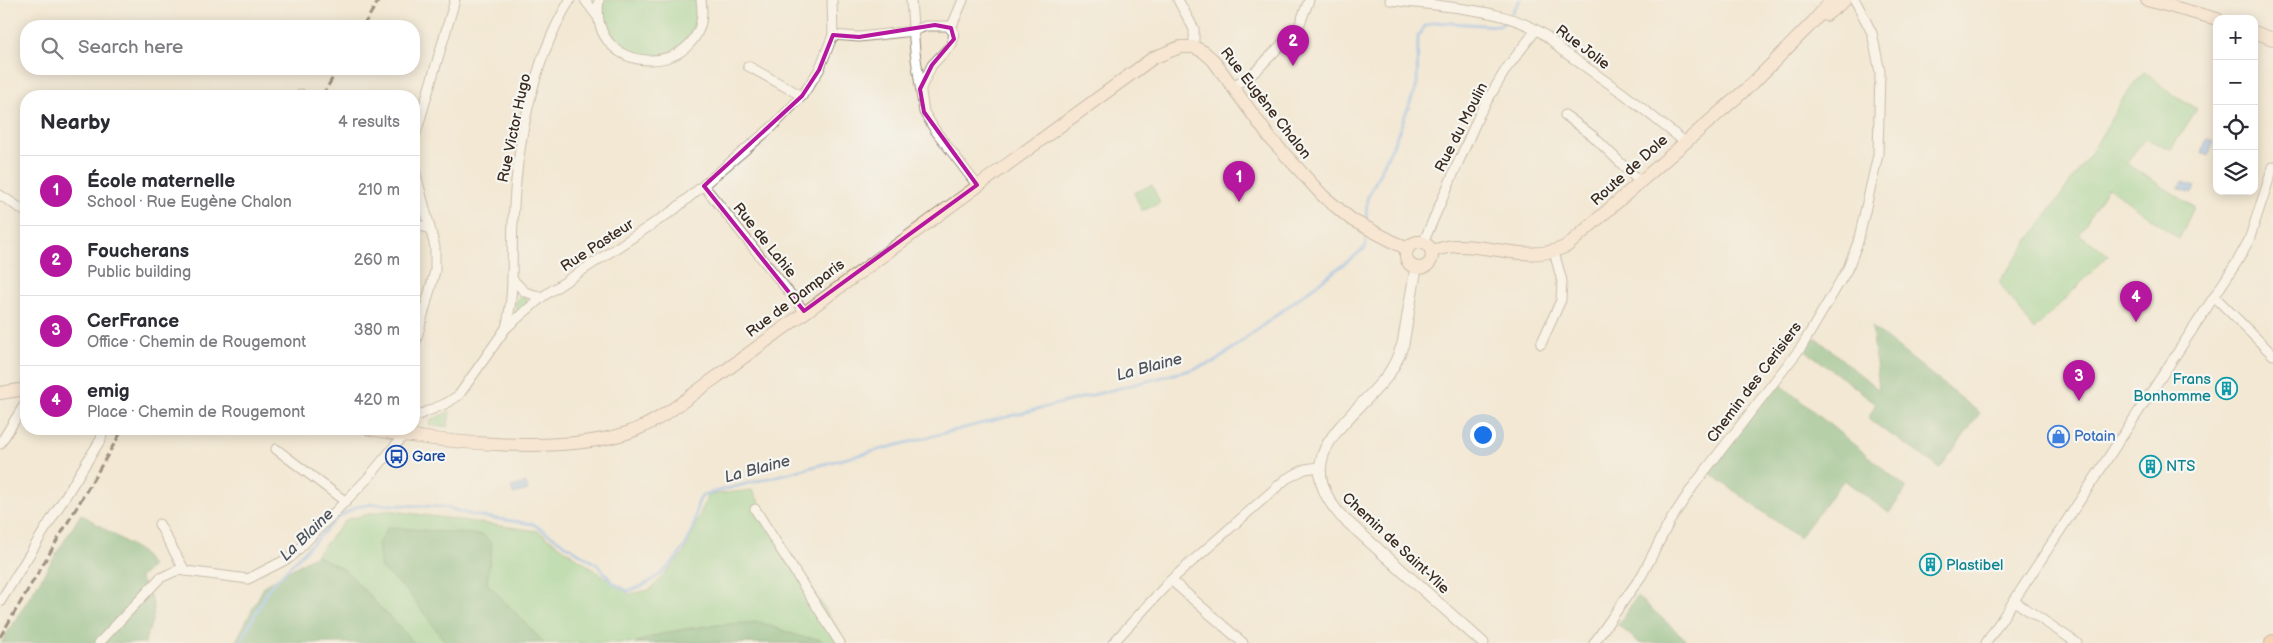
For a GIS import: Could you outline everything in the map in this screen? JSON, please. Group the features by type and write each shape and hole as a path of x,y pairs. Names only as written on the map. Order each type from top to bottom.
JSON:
{"main road":[{"name":"Route de Dole","path":"1427,247 1461,246 1526,254 1554,252 1567,246 1752,84 1832,0"},
{"name":"Route de Dole","path":"1813,22 1844,0"},
{"path":"2148,0 2213,18"},
{"path":"2258,28 2273,30"},
{"path":"2258,34 2273,40"},
{"name":"Rue de Damparis","path":"420,434 465,442 558,443 595,441 637,429 673,408 977,184 1153,58 1180,46 1194,47"},
{"name":"Rue Eugène Chalon","path":"1194,47 1213,60 1270,138 1323,196 1352,220 1407,250"},
{"path":"1412,244 1427,247 1429,264 1416,268 1406,260 1407,250 1412,244"},
{"path":"0,393 20,390"}],"street":[{"path":"420,120 455,0"},
{"name":"Rue Victor Hugo","path":"506,328 510,308 512,279 515,188 528,116 547,49 570,0"},
{"path":"586,0 598,17 605,36 618,50 635,59 654,61 678,53 692,40 701,20 701,0"},
{"path":"598,17 599,0"},
{"name":"Rue Pasteur","path":"420,414 447,403 459,395 506,328 542,297 642,232 704,186 772,127 802,96 820,70 833,36 832,0"},
{"path":"911,0 913,31 924,112 977,184"},
{"path":"920,89 932,65 952,44 954,33 952,28 963,0"},
{"path":"1178,0 1194,29 1194,47"},
{"path":"1231,86 1246,79 1258,69 1293,32 1303,19 1309,0"},
{"name":"Rue Jolie","path":"1390,0 1500,15 1536,30 1665,124 1685,142"},
{"name":"Chemin des Cerisiers","path":"1594,643 1642,574 1670,521 1694,485 1802,346 1848,268 1858,242 1878,155 1880,72 1872,33 1855,0"},
{"path":"833,36 859,37 913,31 936,25 952,28"},
{"name":"Rue du Moulin","path":"1427,247 1480,113 1506,69 1536,30"},
{"path":"748,66 802,96"},
{"path":"1565,115 1593,136 1640,182"},
{"path":"1986,643 2215,297 2249,240 2273,167"},
{"name":"Rue de Lahie","path":"704,186 804,311"},
{"path":"420,190 435,247 435,271 420,326"},
{"path":"0,195 20,208"},
{"path":"420,225 430,229"},
{"path":"1541,344 1561,300 1562,281 1554,252"},
{"path":"1113,643 1171,580 1286,479 1305,469 1319,467 1322,454 1329,441 1394,365 1403,344 1416,268"},
{"path":"512,279 525,292 542,297"},
{"path":"2215,297 2273,355"},
{"path":"0,444 20,412"},
{"path":"0,602 102,435"},
{"path":"99,643 160,578 178,570 248,579 291,557 346,502 404,435"},
{"path":"276,448 346,502"},
{"name":"Chemin de Saint-Ylie","path":"1319,467 1324,492 1342,517 1483,643"},
{"path":"755,509 840,643"},
{"path":"159,524 185,571"},
{"path":"1171,580 1243,643"},
{"path":"2014,601 2077,643"}],"highlighted area":[{"path":"935,25 951,28 954,39 932,65 920,89 924,112 977,185 804,311 704,186 802,96 819,70 833,35 859,37"}],"green space":[{"path":"603,0 697,0 696,23 685,42 674,50 661,55 635,54 623,48 613,39 604,21"},
{"path":"2145,71 2171,94 2197,109 2171,149 2145,139 2126,163 2194,207 2179,239 2108,187 2079,234 2109,255 2034,330 1999,282 2093,150 2124,97"},
{"path":"1152,185 1160,203 1142,211 1134,193"},
{"path":"521,296 527,299 528,304 517,314 515,311 516,300"},
{"path":"1872,327 1980,413 1940,468 1868,419 1876,403 1805,350 1815,337 1879,390"},
{"path":"1779,383 1907,488 1889,513 1844,480 1799,538 1707,471"},
{"path":"450,411 448,427 429,425 431,420"},
{"path":"752,490 846,643 414,643 345,570 316,555 347,519 388,510 538,531 629,594 650,590 684,553 708,495"},
{"path":"81,514 140,551 152,566 140,578 149,594 153,608 152,621 145,640 146,643 1,643"},
{"path":"388,527 483,535 492,544 487,583 544,643 446,643 409,593 381,568 378,544"},
{"path":"316,555 345,570 414,643 235,643 265,585"},
{"path":"1637,596 1690,643 1639,643 1618,625"},
{"path":"760,622 801,637 820,639 824,643 635,643 650,637 681,630 713,625"}],"water":[{"path":"2207,139 2213,142 2208,155 2201,152"},
{"path":"2182,181 2195,187 2192,193 2179,188"},
{"path":"526,483 528,490 513,494 511,487"}],"waterway":[{"name":"La Blaine","path":"1512,12 1520,0"},
{"name":"La Blaine","path":"1366,222 1367,199 1395,141 1417,85 1418,36 1425,26 1435,22 1499,26 1505,22"},
{"name":"La Blaine","path":"240,643 269,588 337,518 356,507 372,504 445,507 472,515 533,524 599,566 612,582 627,591 649,582 677,557 690,535 697,505 703,495 1190,370 1216,361 1365,248 1366,240"}],"railway":[{"path":"367,20 379,0"},
{"path":"326,90 334,75"},
{"path":"0,637 119,435"}],"place":[{"name":"Foucherans","path":"1293,66"},
{"name":"École maternelle","path":"1239,202"},
{"name":"emig","path":"2136,322"},
{"name":"Frans Bonhomme","path":"2227,388"},
{"name":"CerFrance","path":"2079,401"},
{"name":"Potain","path":"2058,436"},
{"name":"Gare","path":"396,456"},
{"name":"NTS","path":"2150,466"},
{"name":"Plastibel","path":"1930,565"}]}
